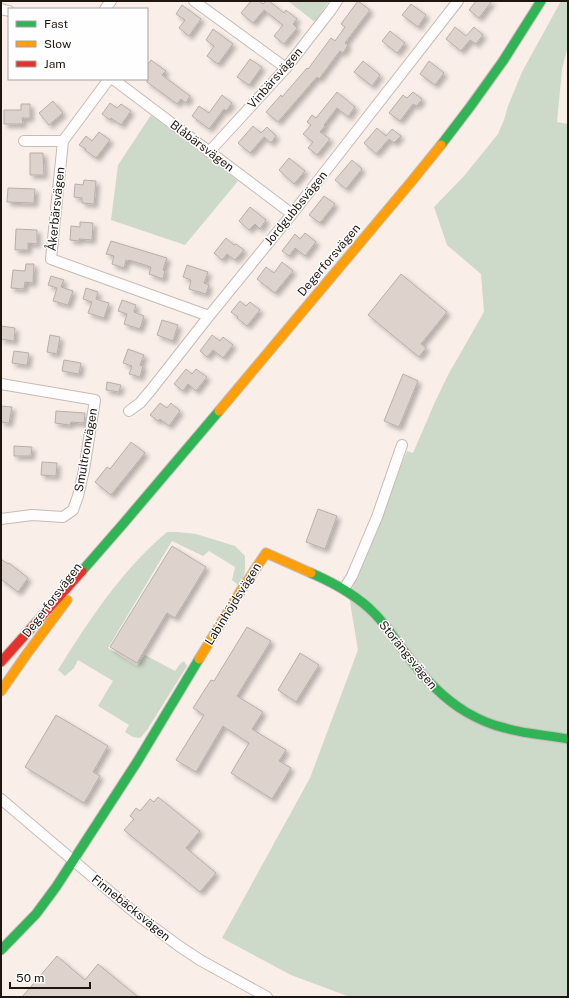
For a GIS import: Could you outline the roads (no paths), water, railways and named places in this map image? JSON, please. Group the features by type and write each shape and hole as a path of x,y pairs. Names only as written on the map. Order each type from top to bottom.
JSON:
{"main road":[{"name":"Degerforsvägen","path":"1,662 123,524 411,182 456,126 504,60 541,1"},
{"name":"Degerforsvägen","path":"1,691 123,524"},
{"name":"Labinhöjdsvägen","path":"72,860 137,762 215,632 266,553 344,589"},
{"name":"Storängsvägen","path":"344,589 359,599 374,613 428,681 451,702 490,724 509,730 568,738"},
{"path":"1,950 36,914 56,887 72,860"}],"street":[{"path":"194,1 286,68"},
{"name":"Vinbärsvägen","path":"209,152 286,68 337,1"},
{"name":"Jordgubbsvägen","path":"129,411 140,403 151,390 292,214 458,1"},
{"path":"24,141 62,141 108,80"},
{"name":"Blåbärsvägen","path":"114,80 292,214"},
{"name":"Åkerbärsvägen","path":"62,141 51,259 209,316"},
{"name":"Smultronvägen","path":"1,384 95,400 84,470 73,510 63,517 32,515 1,519"},
{"path":"344,589 352,576 377,517 402,445"},
{"name":"Finnebäcksvägen","path":"3,801 164,936 200,960 267,997"}]}
